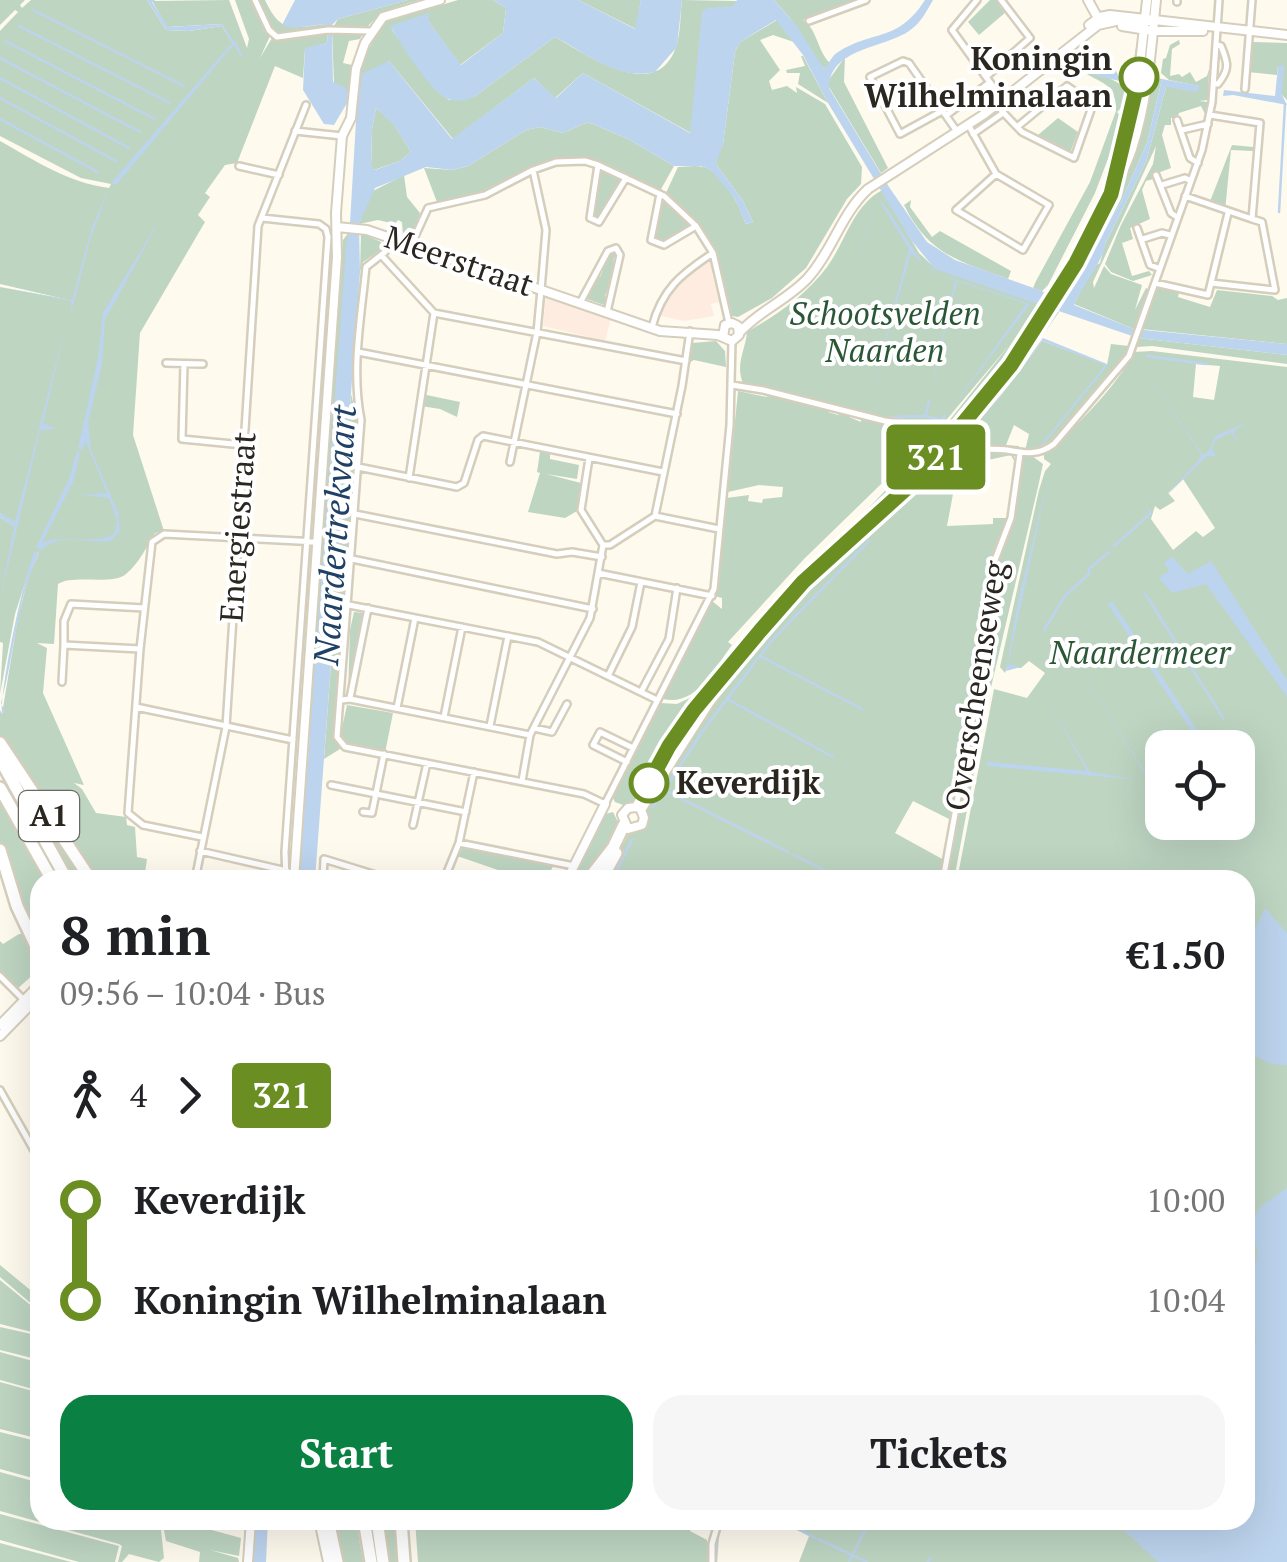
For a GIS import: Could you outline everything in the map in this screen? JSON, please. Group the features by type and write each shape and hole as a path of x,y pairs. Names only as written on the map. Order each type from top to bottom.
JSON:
{"highway":[{"name":"A1","path":"0,743 84,870"},
{"name":"A1","path":"0,759 61,870"},
{"name":"A1","path":"0,788 46,870"},
{"path":"596,870 613,848 626,820"},
{"path":"606,870 626,820"},
{"name":"A1","path":"0,850 30,934"},
{"path":"330,1530 337,1562"},
{"path":"366,1530 371,1562"},
{"path":"378,1530 383,1562"},
{"path":"402,1530 404,1562"}],"street":[{"path":"255,0 269,30 277,36 331,30 370,31"},
{"path":"295,870 342,136 351,118 358,61 370,31 386,16 440,0"},
{"path":"809,21 866,0"},
{"path":"977,0 952,30 1017,127 1074,158 1092,104 1067,86 1017,127"},
{"path":"958,133 946,112 906,61 870,77 900,134 946,112 970,97 1030,38 1001,0"},
{"path":"1088,0 1101,21"},
{"path":"626,820 638,809 732,665 803,582 918,478 1011,365 1052,303 1090,238 1131,152 1141,118 1149,25 1147,0"},
{"path":"1149,25 1156,0"},
{"path":"952,438 968,449 1038,454 1054,444 1129,356 1198,163 1208,124 1219,0"},
{"path":"1245,88 1252,0"},
{"path":"732,326 755,318 784,300 808,278 828,252 855,202 874,184 958,133 971,130 1110,15 1149,25 1287,37"},
{"path":"1214,84 1228,72 1221,46 1216,46"},
{"name":"Energiestraat","path":"197,870 226,726 258,226 306,104"},
{"path":"1210,115 1260,123 1252,219"},
{"path":"1177,120 1190,158 1198,163"},
{"path":"1182,130 1208,124"},
{"path":"971,130 996,174 1049,205 1023,250 956,210 996,174"},
{"path":"295,131 342,136"},
{"path":"411,245 428,208 485,195 533,170 571,160 598,165 660,194 696,226 713,253 732,326 728,339 732,386 712,596 572,870"},
{"path":"598,165 590,218 600,221 626,178"},
{"path":"239,166 278,175"},
{"path":"510,462 537,332 541,290 545,221 533,170"},
{"path":"1156,176 1171,213 1177,217"},
{"path":"1162,185 1184,178 1191,180"},
{"path":"660,194 651,240 664,245 696,226"},
{"path":"1185,196 1262,222 1275,290 1211,284"},
{"path":"1155,283 1208,294 1228,213"},
{"path":"262,218 319,224 328,234 285,852 287,870"},
{"name":"Meerstraat","path":"337,227 363,229 652,327 728,339"},
{"path":"1137,228 1150,265 1158,268"},
{"path":"1143,239 1162,233 1170,235"},
{"path":"391,238 382,255 366,267 355,390 361,420 337,738 346,747 584,794 638,828 644,822 638,809"},
{"path":"580,302 608,251 616,248 620,255 608,312"},
{"path":"652,327 657,307 679,274 713,253"},
{"path":"382,255 434,312 686,361"},
{"path":"409,478 434,312"},
{"path":"728,339 732,326"},
{"name":"Meerstraat","path":"690,333 732,326"},
{"path":"655,516 690,333"},
{"path":"358,352 676,414"},
{"path":"166,362 203,364"},
{"path":"184,364 182,439 243,445"},
{"path":"732,386 763,390 885,421 929,427"},
{"path":"358,468 457,487 464,483 481,437 663,472"},
{"name":"Overscheenseweg","path":"944,870 973,715 982,627 995,560 1011,518 1020,454"},
{"path":"1038,454 1043,462"},
{"path":"522,781 530,735 592,609 603,546 580,500 588,458"},
{"path":"355,514 556,554 572,552 602,557"},
{"path":"603,546 655,516 719,529"},
{"path":"202,836 143,825 128,812 152,542 164,534 318,542"},
{"path":"352,559 592,609"},
{"path":"598,573 712,596"},
{"path":"608,676 632,627 641,582"},
{"path":"641,692 669,639 677,588"},
{"path":"62,682 64,622 72,604 144,608"},
{"path":"348,605 538,642 657,700"},
{"path":"350,699 368,608"},
{"path":"396,708 416,618"},
{"path":"444,718 462,627"},
{"path":"490,727 508,636"},
{"path":"64,645 140,649"},
{"path":"342,700 530,735"},
{"path":"534,728 552,732 567,704"},
{"path":"136,707 293,740"},
{"path":"626,762 593,745 600,732 633,748"},
{"path":"364,812 372,813 384,754"},
{"path":"413,826 428,763"},
{"path":"448,870 459,842 474,772"},
{"path":"331,785 466,812"},
{"path":"459,842 574,866"},
{"path":"200,851 283,870"},
{"path":"323,870 324,859 331,859 363,870"},
{"path":"0,976 26,1003"},
{"path":"0,1036 30,998"},
{"path":"0,1026 30,1001"},
{"path":"0,1090 30,1143"},
{"path":"248,1562 251,1530"},
{"path":"321,1530 328,1562"},
{"path":"712,1562 716,1530"}],"shaded area":[{"path":"713,261 715,269 712,273 719,302 711,304 714,316 684,321 661,316 659,311 683,275"},
{"path":"546,297 611,318 605,341 543,326"}],"green space":[{"path":"0,0 25,0 22,8 31,0 147,0 166,30 222,26 232,43 222,24 167,27 152,1 229,0 247,48 249,39 235,0 253,0 270,36 260,58 272,38 328,32 327,43 305,49 303,78 275,66 237,163 225,165 205,193 210,197 198,215 205,222 140,333 133,435 164,531 155,533 135,565 120,577 58,584 54,644 37,643 47,648 43,693 84,785 74,783 96,813 126,817 127,825 135,827 137,857 147,859 145,870 87,870 0,736 0,710 2,714 18,617 39,553 35,552 15,614 0,694 0,517 13,526 0,513 0,287 69,300 0,284 0,141 66,176 109,188 111,184 81,178 0,136 0,31 18,12 15,10 0,25"},
{"path":"257,0 265,0 276,18 288,26 325,24 328,29 276,35"},
{"path":"420,0 384,12 360,39 349,41 343,63 352,65 350,94 334,84 332,29 338,19"},
{"path":"458,0 493,0 506,8 503,33 460,65 429,22 392,30 436,90 449,100 474,97 555,37 620,70 653,72 666,64 676,47 682,0 737,1 691,133 583,73 555,98 534,78 453,139 389,61 356,95 363,59 384,22"},
{"path":"578,0 641,0 636,29"},
{"path":"774,0 857,0 803,20 830,63 826,69 821,67"},
{"path":"990,0 996,0 1006,12 979,35 968,22"},
{"path":"777,20 794,42 773,35 760,40 780,70 769,81 772,90 787,86 797,93 796,87 825,104 862,167 861,184 847,199 806,268 772,298 738,317 732,316 718,265 702,233 680,206 665,195 678,167 703,167 724,182 746,224 753,222 716,164 717,155 723,144 735,52 740,42"},
{"path":"1179,40 1180,44 1172,49 1170,76 1182,77 1190,72 1196,82 1207,76 1209,69 1208,100 1199,101 1208,102 1207,118 1201,106 1179,113 1177,118 1171,118 1171,125 1165,125 1162,135 1171,168 1151,173 1153,179 1146,181 1142,190 1150,219 1130,228 1133,239 1122,243 1132,276 1149,271 1152,275 1133,281 1111,272 1105,264 1153,164 1156,146 1093,282 1094,288 1104,266 1111,274 1142,285 1135,310 1148,289 1134,329 1074,304 1093,267 1100,263 1105,244 1146,162 1166,87 1199,86 1169,80 1161,73 1170,45"},
{"path":"1137,42 1130,105 1116,163 1094,217 1051,299 1047,296 1097,205 1117,153"},
{"path":"1252,42 1287,43 1287,100 1282,95 1278,66 1277,75 1248,72"},
{"path":"801,56 828,103 798,84 800,73 787,73 786,70 805,66"},
{"path":"845,57 844,82 888,168 881,173 829,87 828,81"},
{"path":"1078,64 1116,81 1126,90 1125,104 1117,112 1123,119 1095,193 1042,291 1033,288 1090,182 1116,111 1112,91"},
{"path":"1154,77 1162,79 1147,143 1121,202 1064,299 1056,301 1102,220 1127,166"},
{"path":"376,108 393,123 411,152 400,161 374,170 372,129"},
{"path":"1058,118 1078,132 1070,153 1038,135"},
{"path":"588,122 628,139 674,166 660,191 583,158 545,163 482,193 437,202 424,168 452,170 468,166 526,130 540,127 563,133"},
{"path":"1232,145 1253,147 1253,151 1231,150 1225,211 1209,204"},
{"path":"600,171 623,181 601,219 594,216"},
{"path":"404,175 407,197 420,213 412,238 403,236 402,222 398,220 395,224 378,220 359,224 371,192"},
{"name":"Schootsvelden Naarden","path":"882,190 919,253 935,268 1040,304 1035,319 1047,306 1018,350 942,443 937,436 1011,343 937,431 933,424 852,415 849,417 861,422 861,417 920,427 926,439 917,438 912,454 804,559 728,642 732,645 704,684 685,697 663,699 712,601 722,609 722,598 715,596 726,498 749,495 748,501 762,503 763,499 782,497 783,487 759,485 728,492 738,391 767,397 769,394 833,410 828,412 838,415 842,409 744,385 740,364 747,332 810,287 834,257 863,206"},
{"path":"661,199 690,225 664,242 653,240"},
{"path":"911,200 910,207 932,237 940,231 1011,271 1008,279 960,261 935,246 904,205"},
{"path":"349,232 310,743 343,240"},
{"path":"361,233 383,243 382,249 363,262 360,272"},
{"path":"613,250 618,257 614,257 610,291 605,296 609,298 607,306 584,298"},
{"path":"1156,286 1210,307 1217,290 1278,300 1287,298 1287,344 1141,329"},
{"path":"1054,308 1059,312 996,402 1042,341 1107,365 1111,344 1129,346 1129,353 1055,442 1041,450 1025,451 1029,434 1014,425 1006,445 1019,446 1018,450 969,446 962,439 967,427 1034,341"},
{"path":"1138,338 1287,355 1287,364 1136,347"},
{"path":"716,341 725,351 726,367 694,360 688,363 692,343"},
{"name":"Naardermeer","path":"1133,352 1287,367 1287,1562 799,1562 809,1536 797,1530 1255,1530 1255,870 959,870 994,689 1027,698 1045,673 1029,661 1021,668 1007,667 1005,673 1000,667 1039,490 1051,464 1044,454 1107,392","holes":["1196,364 1220,366 1214,400 1193,397","1183,479 1215,528 1203,537 1196,531 1173,550 1151,519 1155,506 1160,510 1175,501 1168,493"]},
{"path":"351,394 358,421 335,736 340,749 324,759"},
{"path":"422,394 460,402 457,417 421,406"},
{"path":"932,442 940,446 914,478 828,557 695,707 668,744 636,802 626,806 615,802 613,798 661,703 677,704 696,695 777,603"},
{"path":"540,452 550,454 550,459 579,465 577,479 546,474 581,483 577,511 565,518 528,512 540,473"},
{"path":"946,452 957,458 968,452 1014,455 1014,461 1011,455 988,460 985,472 961,471 956,478 947,526 993,524 993,518 1008,518 993,554 973,667 970,720 951,820 913,801 895,833 944,860 942,870 609,870 628,834 642,828 648,807 679,751 737,664 784,608"},
{"path":"1032,456 1043,464 985,713 956,870 946,870 977,704 977,669 1000,550 1015,512 1021,457"},
{"path":"354,612 364,613 348,696 350,630"},
{"path":"347,705 393,713 385,753 343,744 340,737"},
{"path":"13,768 80,870 69,870"},
{"path":"0,800 38,870 30,870 30,928 9,877 0,842"},
{"path":"613,812 621,828 591,870 574,870 605,814"},
{"path":"464,847 554,865 551,870 498,870 457,856"},
{"path":"19,934 25,934 30,942 30,977 16,990 0,971 0,941 3,944"},
{"path":"0,1265 30,1290 30,1302 0,1277"},
{"path":"0,1280 30,1305 30,1332 0,1324"},
{"path":"0,1327 30,1334 30,1358 0,1350"},
{"path":"0,1352 30,1360 30,1388 0,1380"},
{"path":"0,1382 30,1390 30,1436 0,1429"},
{"path":"0,1432 30,1440 30,1477 0,1469"},
{"path":"0,1472 30,1480 30,1519 0,1511"},
{"path":"0,1514 30,1522 30,1530 60,1530 119,1546 115,1562 79,1562 0,1540"},
{"path":"69,1530 161,1530 164,1558 159,1562 129,1554 118,1562 122,1546"},
{"path":"164,1530 212,1530 241,1538 239,1556 210,1550 238,1558 239,1562 199,1562 200,1552 166,1541"},
{"path":"333,1530 358,1530 363,1562 340,1562"},
{"path":"385,1530 398,1530 400,1562 390,1562"},
{"path":"416,1530 690,1530 707,1540 707,1562 418,1562"},
{"path":"0,1543 71,1562 0,1562"}],"water":[{"path":"147,0 156,0 152,2 168,27 222,24 235,43 116,185 111,183 232,43 222,26 166,30"},
{"path":"295,0 408,0 338,19 328,29 325,24 294,28 282,25"},
{"path":"493,0 578,0 635,29 641,0 682,0 677,47 655,72 628,73 555,37 474,97 448,99 422,74 390,26 429,13 429,22 461,65 503,33 506,8"},
{"name":"Naardertrekvaart","path":"737,0 774,0 796,25 824,69 838,52 895,29 915,14 925,0 933,0 909,31 859,51 838,65 829,88 927,242 955,260 1042,291 1056,301 1064,299 1121,202 1147,143 1162,79 1200,86 1197,92 1166,87 1146,162 1074,305 1134,329 1287,344 1287,355 1138,338 935,269 911,240 803,55 776,20 740,42 735,52 723,144 716,164 753,222 746,224 735,199 711,170 674,166 628,139 588,122 563,133 540,127 526,130 468,166 452,170 426,167 375,188 359,224 360,272 316,870 300,870 346,248 355,223 350,223 357,104 356,98 350,98 334,125 324,124 303,90 305,48 327,43 328,32 332,32 333,82 350,94 360,91 362,74 389,61 452,139 534,78 556,98 583,73 690,133 702,12 733,6","holes":["376,108 394,125 411,152 400,161 375,170 371,167"]},
{"path":"1078,53 1091,67 1115,69 1121,81 1088,71 1078,62"},
{"path":"1284,65 1282,95 1287,105 1223,96 1224,90 1275,96 1278,66"},
{"path":"109,188 90,240 71,313 71,301 0,287 72,300 92,227"},
{"path":"879,199 922,263 911,253 872,390 909,249 879,200 820,365"},
{"path":"163,214 105,320 102,365 88,422 91,450 118,512 120,531 111,541 57,541 41,550 36,547 69,479 77,451 80,453 73,482 42,543 61,539 99,539 115,533 117,520 109,498 80,495 107,493 86,442 82,450 78,448 98,358 103,313"},
{"path":"942,275 1030,304 946,416 1026,304 957,281 930,395 955,280"},
{"path":"68,316 43,423 57,429 40,430 0,601 14,527 0,513 15,522"},
{"path":"1043,338 1107,364 1106,367 1043,445 1028,448 1041,445 1105,365 1042,341 972,433"},
{"path":"1138,361 1203,455 1215,436 1246,423 1233,432 1239,441 1230,433 1215,440 1212,449 1216,456 1207,456 1162,500 1201,454"},
{"path":"1050,471 1008,664 1021,667 1006,671 1018,602"},
{"path":"35,551 39,553 21,608 3,694 19,608"},
{"path":"1172,557 1188,574 1211,561 1287,680 1287,697 1206,584 1172,593 1159,578 1169,571 1164,562"},
{"path":"1140,588 1149,597 1225,719 1223,720"},
{"path":"1112,601 1197,730 1191,730 1108,604"},
{"path":"1058,631 1145,772 1145,774"},
{"path":"1048,702 1090,772 1139,780 987,766 993,725 988,762 1087,771"},
{"path":"1265,908 1287,933 1287,1065 1271,1064 1255,1056 1255,929"},
{"path":"1287,1188 1287,1562 1158,1562 1124,1530 1255,1530 1255,1216 1261,1206"},
{"path":"255,1530 268,1530 266,1562 253,1562"}],"waterway":[{"path":"33,10 184,86"},
{"path":"19,26 170,103"},
{"path":"5,41 155,119"},
{"path":"235,43 241,55"},
{"path":"0,58 140,132"},
{"path":"0,78 129,148"},
{"path":"0,98 116,161"},
{"path":"1279,212 1285,104"},
{"path":"0,119 98,172"},
{"path":"1147,356 1206,364"},
{"path":"926,415 929,401"},
{"path":"891,417 925,416 941,420 945,416"},
{"path":"1114,546 1149,511"},
{"path":"862,709 760,656 869,541"},
{"path":"1044,630 1065,596 1109,552"},
{"path":"653,807 704,729 759,657"},
{"path":"727,699 833,757"},
{"path":"664,790 788,852"},
{"path":"617,870 632,840"},
{"path":"794,855 824,870"},
{"path":"800,1530 815,1538"},
{"path":"849,1562 865,1530"},
{"path":"716,1562 718,1532"},
{"path":"818,1539 867,1562"},
{"path":"928,1562 930,1558"}],"bus line":[{"name":"321","path":"649,783 694,710 760,631 803,582 918,478 1011,365 1076,263 1116,183 1139,77"}],"place":[{"name":"Koningin Wilhelminalaan","path":"1139,77"},
{"name":"Keverdijk","path":"649,783"}]}
